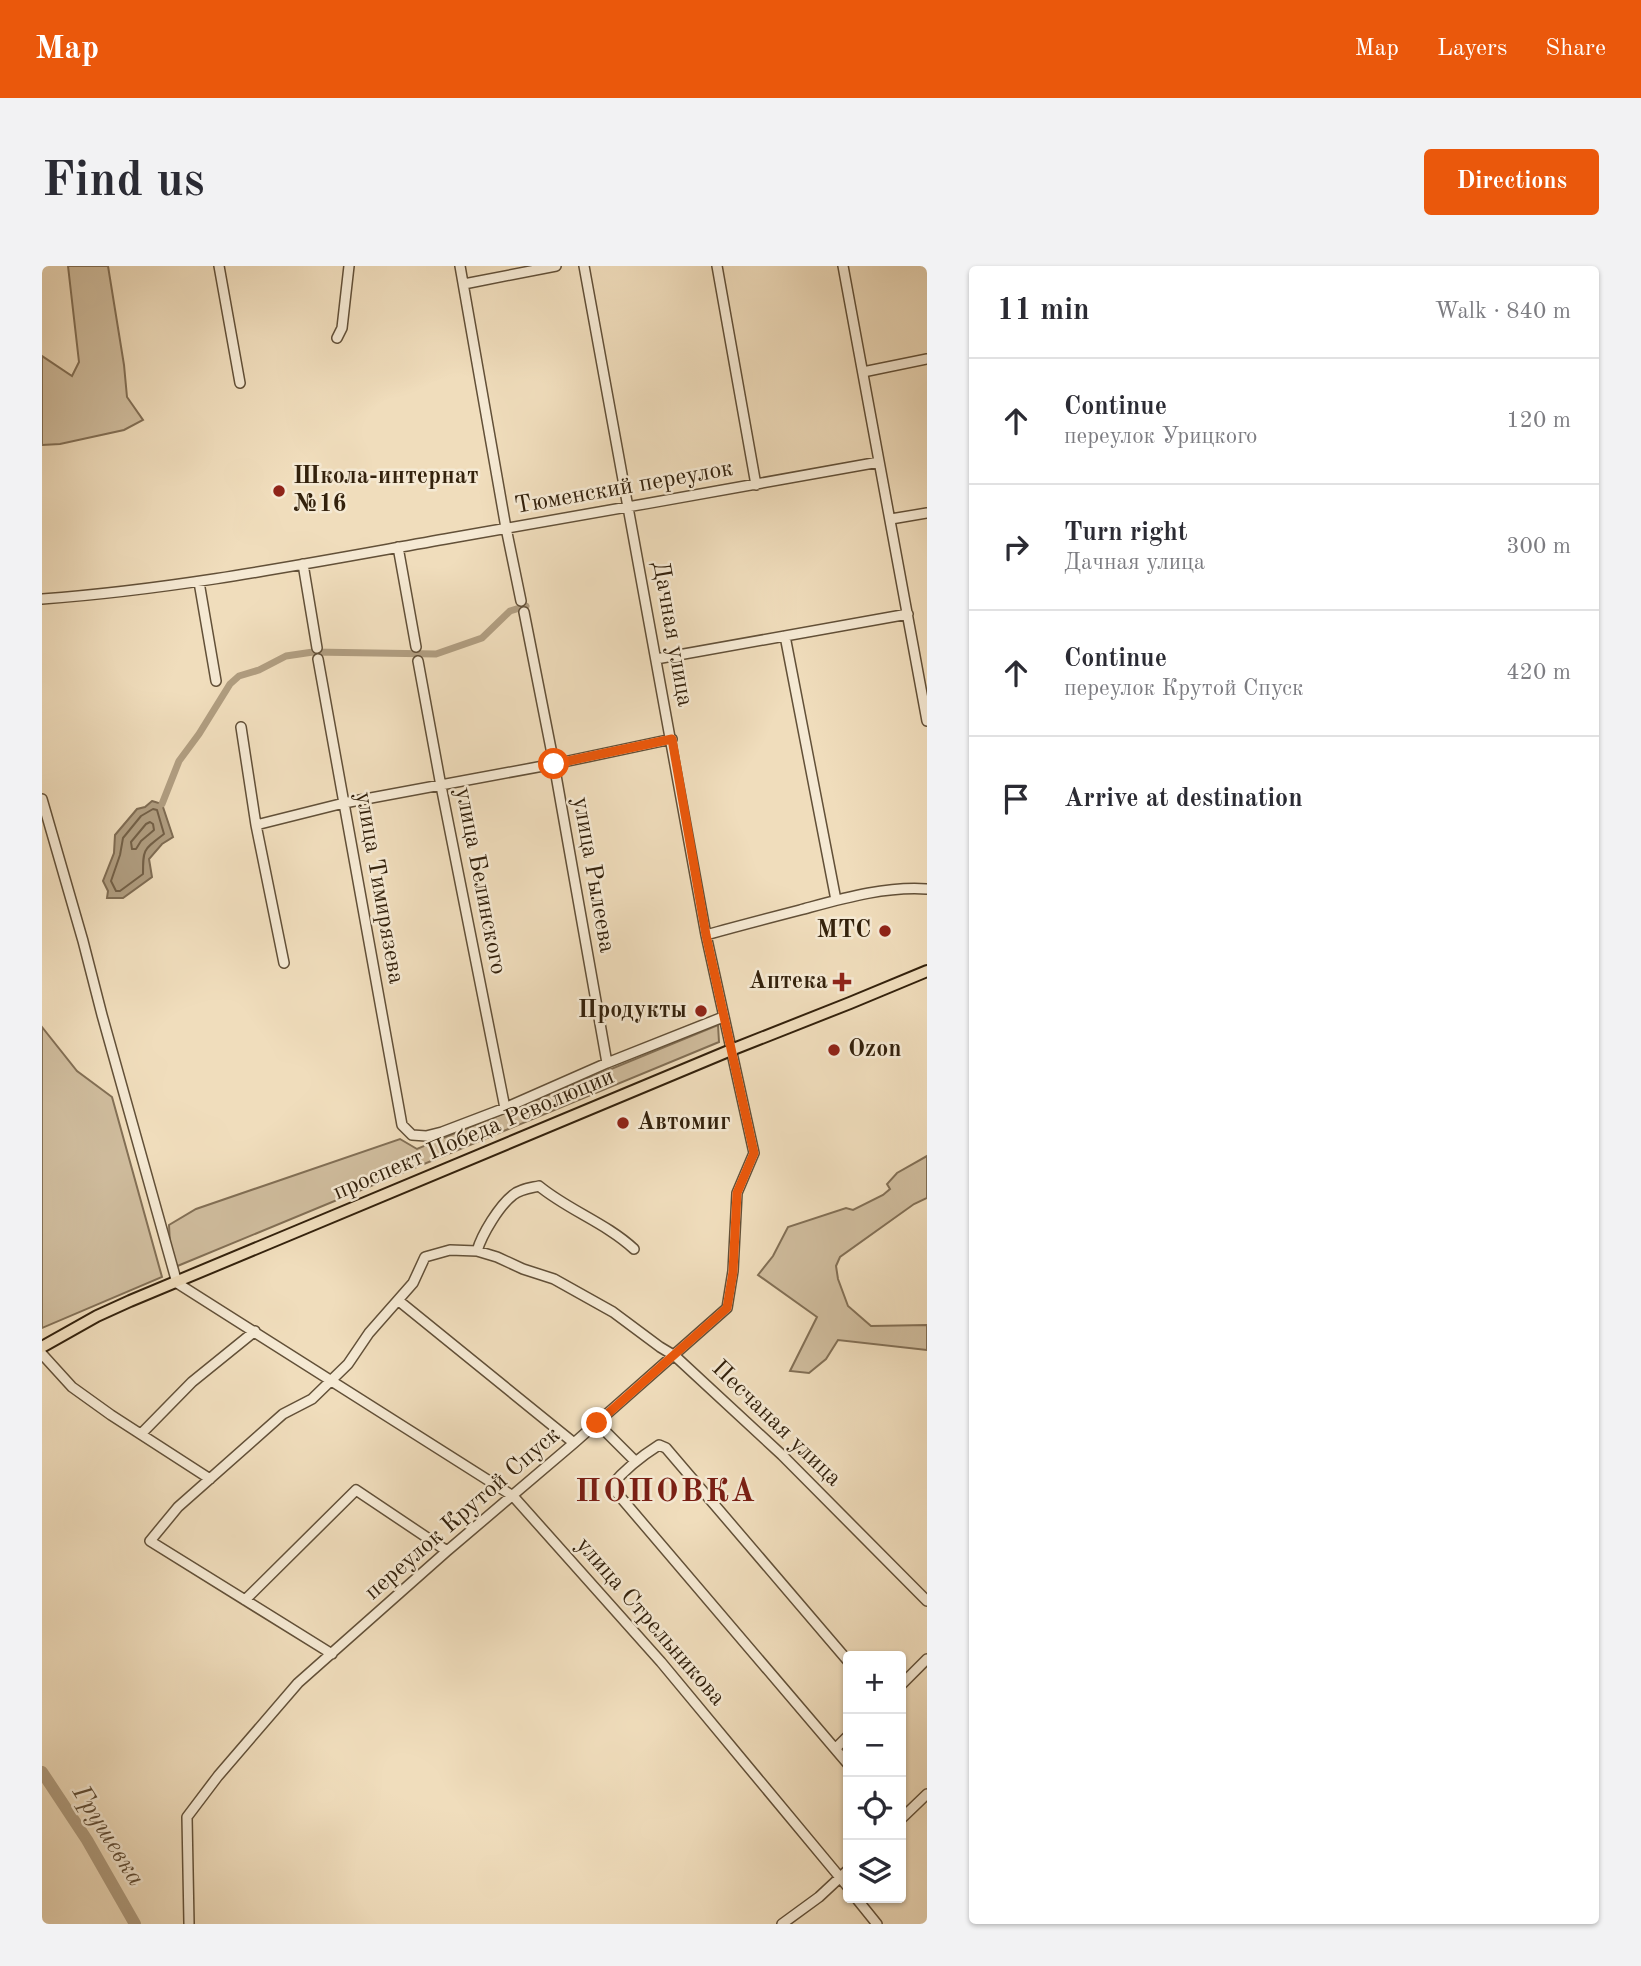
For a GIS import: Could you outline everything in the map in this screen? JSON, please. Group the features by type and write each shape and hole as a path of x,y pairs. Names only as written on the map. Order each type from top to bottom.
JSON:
{"main road":[{"name":"проспект Победа Революции","path":"42,1347 97,1316 731,1050 927,971"}],"street":[{"path":"219,266 240,383"},
{"path":"337,338 342,328 349,266"},
{"path":"460,266 506,528 522,601"},
{"path":"464,284 556,266"},
{"name":"Дачная улица","path":"584,266 706,935 731,1050"},
{"path":"717,266 757,485"},
{"path":"843,266 927,721"},
{"path":"863,372 927,359"},
{"name":"Тюменский переулок","path":"42,599 113,594 199,582 629,508 879,461"},
{"path":"891,519 927,513"},
{"path":"398,548 416,647"},
{"path":"303,564 317,648"},
{"path":"199,582 216,681"},
{"name":"улица Рылеева","path":"524,612 607,1063"},
{"path":"656,659 908,614"},
{"path":"785,636 836,900"},
{"path":"916,659 927,657"},
{"name":"улица Тимирязева","path":"318,659 402,1125 412,1135 426,1136 505,1108"},
{"name":"улица Белинского","path":"418,661 505,1108"},
{"path":"241,727 256,825 284,963"},
{"path":"256,825 344,803 672,739"},
{"path":"42,799 177,1283"},
{"path":"706,935 836,900 882,891 927,889"},
{"path":"505,1108 607,1063 723,1017"},
{"name":"переулок Крутой Спуск","path":"189,1923 187,1817 218,1776 298,1683 727,1308 733,1272 737,1193 754,1153 731,1050"},
{"path":"477,1251 487,1228 508,1200 520,1190 539,1186 573,1210 623,1238 634,1249"},
{"name":"Песчаная улица","path":"399,1301 413,1283 425,1257 450,1251 477,1251 554,1279 613,1312 675,1356 782,1455 927,1601"},
{"name":"улица Стрельникова","path":"177,1283 513,1496 662,1662 843,1873"},
{"path":"332,1654 150,1541 177,1507 283,1414 313,1399 348,1364 369,1333 399,1301 574,1443"},
{"path":"141,1434 192,1382 255,1331"},
{"path":"42,1354 72,1387 210,1479"},
{"path":"597,1423 635,1461"},
{"path":"843,1655 666,1448 659,1445 635,1461 611,1486 843,1757"},
{"path":"245,1600 356,1490 447,1551"},
{"path":"906,1680 927,1659"},
{"path":"836,1748 843,1741"},
{"path":"906,1814 927,1794"},
{"path":"782,1924 843,1875"},
{"path":"860,1903 877,1924"}],"shaded area":[{"path":"68,266 108,266 127,397 143,420 124,430 60,444 42,445 42,356 72,376 79,362"},
{"path":"718,1025 719,1042 175,1267 169,1225 196,1209 400,1139 417,1149"},
{"path":"42,1027 77,1071 112,1097 162,1277 42,1328"},
{"path":"927,1156 927,1198 914,1204 840,1257 836,1266 848,1306 871,1326 927,1325 927,1350 838,1340 826,1359 809,1373 790,1371 817,1317 758,1275 773,1256 788,1227 846,1208 853,1210 883,1195 890,1189 887,1184 897,1173"}],"water":[{"path":"152,801 162,804 173,837 162,844 149,859 152,877 123,898 107,898 108,891 103,881 114,853 115,835 137,809"}],"waterway":[{"path":"162,804 179,761 230,684 239,676 259,670 286,656 313,652 436,654 482,638 510,611 526,606"},
{"name":"Грушевка","path":"42,1772 87,1840 135,1924"}],"place":[{"name":"Школа-интернат №16","path":"279,491"},
{"name":"МТС","path":"885,931"},
{"name":"Аптека","path":"842,982"},
{"name":"Продукты","path":"701,1011"},
{"name":"Ozon","path":"834,1050"},
{"name":"Автомиг","path":"623,1123"}],"district":[{"name":"ПОПОВКА","path":"666,1493"}],"route":[{"path":"554,764 672,739 706,935 754,1153 737,1193 733,1272 727,1308 597,1423"}]}
